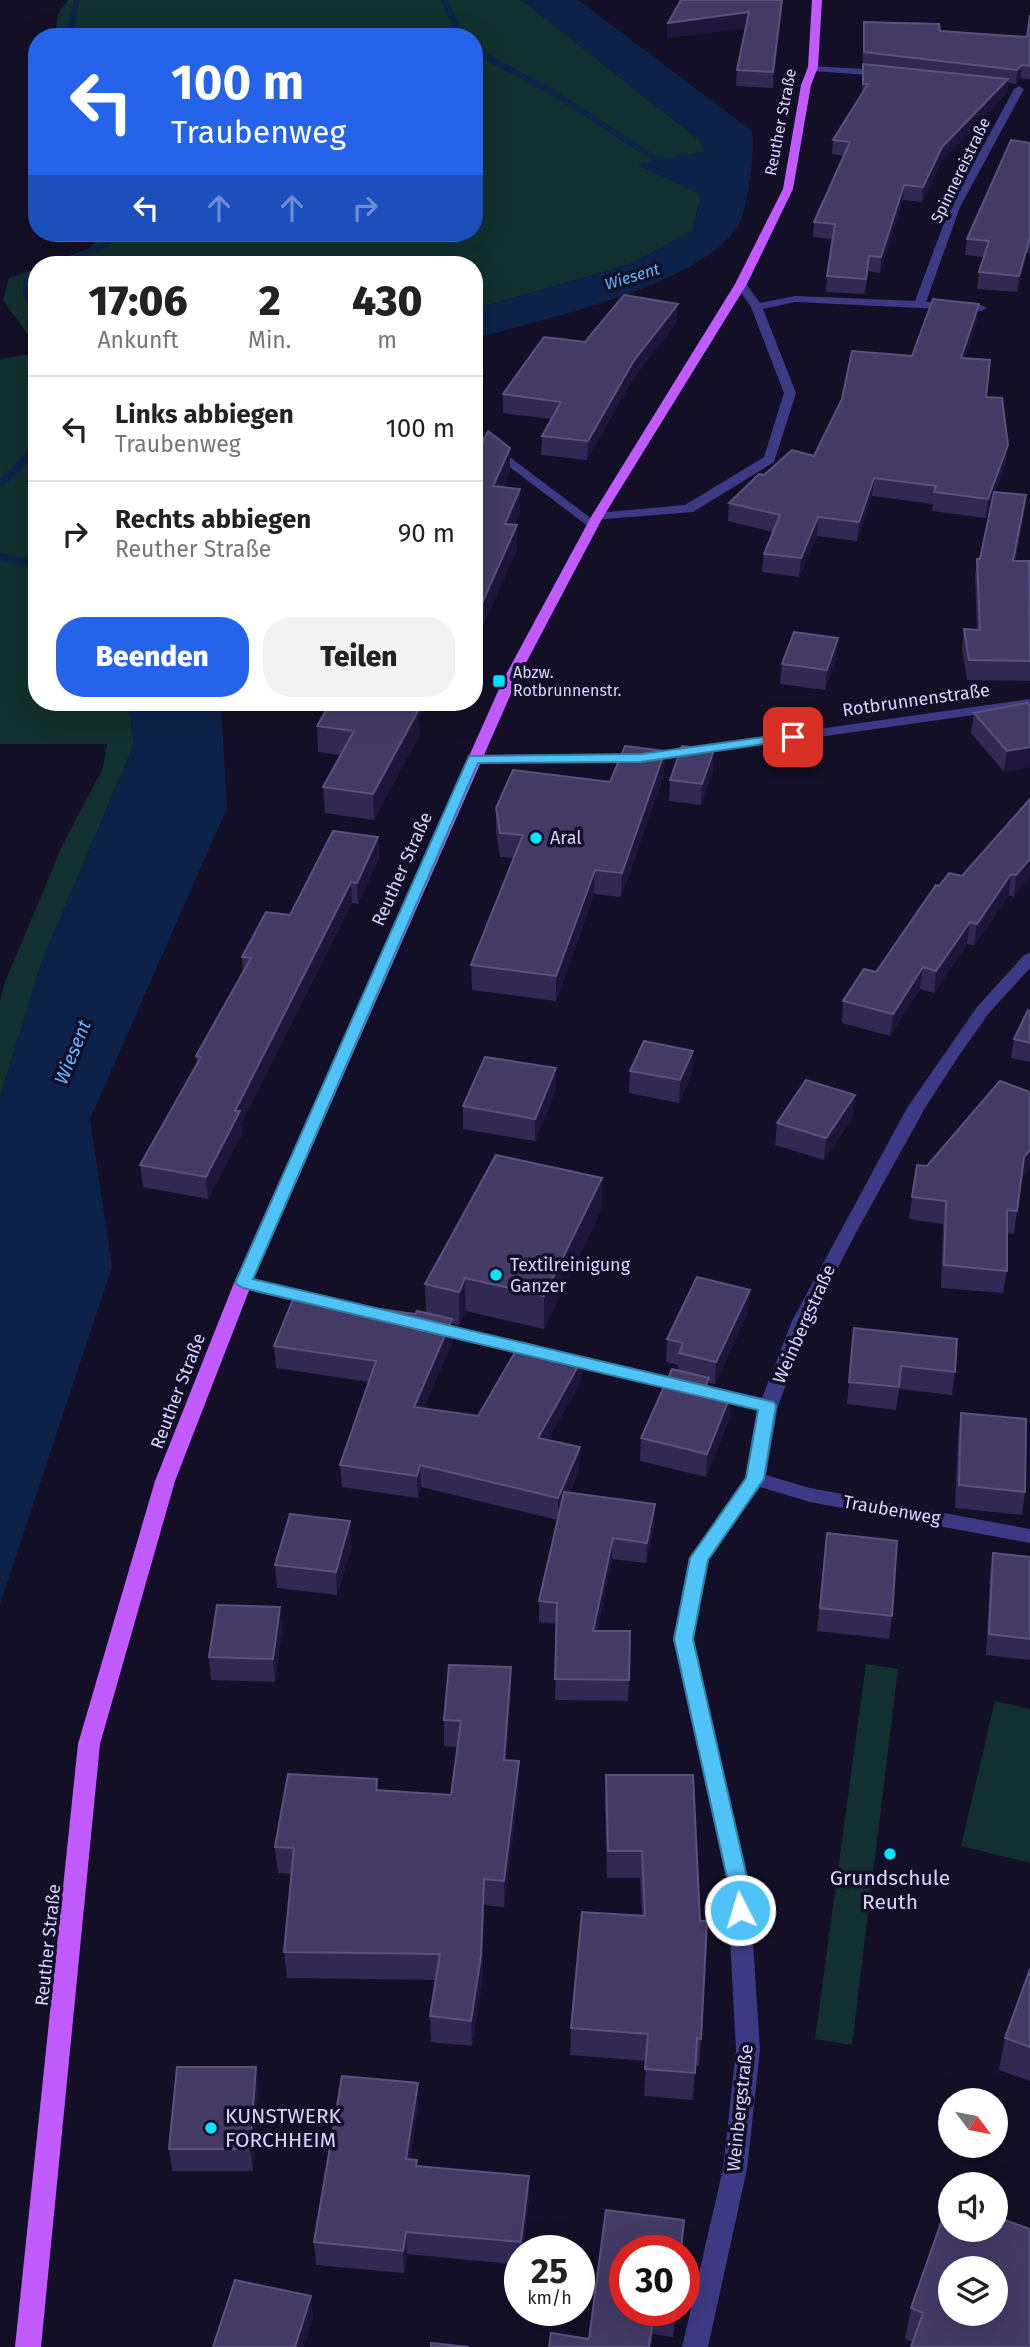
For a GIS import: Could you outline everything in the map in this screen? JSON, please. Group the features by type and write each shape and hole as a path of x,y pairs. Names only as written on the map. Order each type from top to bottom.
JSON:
{"main road":[{"name":"Reuther Straße","path":"28,2347 89,1744 165,1481 243,1283 474,759 548,603 595,521 741,284 788,189 806,85 812,68 817,0"}],"street":[{"path":"812,68 891,74"},
{"path":"1006,88 1024,90"},
{"name":"Spinnereistraße","path":"919,305 955,207 1024,90"},
{"path":"483,441 595,521 688,509 770,459 790,393 757,307 741,284"},
{"path":"757,307 795,299 981,308"},
{"name":"Rotbrunnenstraße","path":"474,759 641,758 1030,703"},
{"name":"Weinbergstraße","path":"695,2347 734,2169 748,2050 738,1882 683,1639 699,1558 755,1479 768,1406 801,1321 916,1108 983,1010 1030,958"},
{"path":"243,1283 351,1308"},
{"path":"418,1324 768,1406"},
{"name":"Traubenweg","path":"755,1479 810,1495 1030,1536"}],"green space":[{"path":"68,0 522,0 699,140 707,151 638,165 701,194 692,232 627,265 483,306 483,256 69,256 88,249 95,242 483,242 483,28 56,28 58,14"},
{"path":"28,271 28,335 3,300 9,278"},
{"path":"28,354 28,711 129,711 134,744 41,964 0,1097 0,1002 5,982 63,844 103,768 107,744 0,744 0,359"},
{"path":"866,1664 898,1669 852,2045 815,2039"},
{"path":"995,1701 1030,1709 1030,1863 961,1846"}],"water":[{"path":"522,0 578,0 752,131 750,182 744,210 736,229 715,250 687,268 653,284 577,311 483,337 483,306 627,265 692,232 701,195 637,164 706,151 699,140"},
{"path":"129,711 222,711 227,808 90,1119 112,1267 0,1604 0,1097 41,964 134,744"}],"building":[{"path":"681,0 782,0 773,72 737,70 749,12 668,23"},
{"path":"1030,15 1030,66 1022,65 1017,70 864,52 864,22 939,24 940,31 1027,37"},
{"path":"863,64 1008,79 942,147 923,187 904,185 881,257 869,256 866,279 827,276 835,224 814,222 850,142 833,140 868,84 863,84"},
{"path":"1011,140 1030,143 1030,237 1019,276 979,272 989,241 967,239"},
{"path":"624,295 678,304 633,362 588,441 542,436 561,402 503,394 544,337 585,342"},
{"path":"933,299 979,304 961,358 990,360 986,397 1002,398 1008,445 988,499 934,492 936,486 874,478 859,522 818,517 801,558 764,554 780,515 729,503 759,474 764,475 792,450 814,456 842,399 852,351 912,356"},
{"path":"488,431 510,448 493,486 520,489 505,524 517,525 483,601 483,441"},
{"path":"994,492 1026,495 1013,561 1029,561 1030,661 969,660 964,629 980,630 977,559 980,559"},
{"path":"794,632 838,638 827,670 782,664"},
{"path":"1027,703 1030,706 1030,747 1007,751 974,713"},
{"path":"326,711 418,711 373,794 323,787 354,731 317,726"},
{"path":"625,746 665,751 622,873 595,870 556,976 471,965 523,835 500,833 496,808 513,770 610,782"},
{"path":"682,746 714,750 702,784 670,780"},
{"path":"1030,799 1030,859 1016,875 1011,874 977,924 970,922 936,971 923,967 893,1014 843,1001 864,969 876,972 936,885 939,886 949,873 962,876"},
{"path":"333,831 378,837 357,883 351,882 235,1111 240,1111 206,1177 140,1165 201,1057 196,1056 251,958 242,957 266,912 290,915"},
{"path":"1028,1010 1030,1011 1030,1043 1014,1039"},
{"path":"644,1041 693,1051 680,1080 630,1071"},
{"path":"485,1057 556,1068 535,1119 463,1106"},
{"path":"806,1080 855,1095 826,1138 777,1123"},
{"path":"1000,1081 1030,1092 1030,1150 1024,1157 1017,1211 1007,1210 1007,1271 944,1265 946,1201 912,1197 917,1165 927,1166"},
{"path":"496,1155 602,1178 544,1296 465,1278 459,1292 425,1284"},
{"path":"697,1277 750,1290 716,1362 679,1353 683,1343 667,1339"},
{"path":"294,1297 415,1314 417,1311 452,1319 414,1407 478,1416 521,1342 582,1359 538,1438 580,1447 558,1498 420,1465 417,1476 340,1465 376,1361 274,1346"},
{"path":"854,1328 957,1339 955,1372 901,1366 899,1387 849,1382"},
{"path":"672,1369 709,1378 704,1388 731,1394 707,1454 641,1438"},
{"path":"961,1413 1026,1419 1025,1492 959,1485"},
{"path":"564,1492 655,1504 647,1543 613,1538 593,1631 630,1631 629,1680 555,1679 557,1603 539,1601"},
{"path":"290,1514 350,1521 336,1572 275,1565"},
{"path":"827,1533 897,1541 892,1616 820,1608"},
{"path":"993,1553 1030,1557 1030,1639 989,1634"},
{"path":"217,1605 280,1607 273,1659 209,1657"},
{"path":"449,1665 511,1667 504,1760 519,1761 504,1881 484,1879 481,1956 471,2021 430,2016 440,1954 284,1952 294,1848 275,1847 288,1774 377,1779 376,1790 451,1795 461,1721 444,1720"},
{"path":"606,1775 693,1775 700,1921 707,1921 701,2039 697,2038 695,2073 645,2069 648,2034 571,2028 582,1912 645,1916 642,1851 608,1851"},
{"path":"1030,1969 1030,2047 1005,2038"},
{"path":"177,2067 256,2067 250,2149 169,2149"},
{"path":"342,2076 418,2083 406,2159 417,2160 416,2166 529,2176 522,2235 504,2235 504,2241 406,2232 403,2251 314,2242"},
{"path":"606,2210 684,2220 682,2235 609,2235 609,2326 652,2326 649,2347 549,2347 551,2333 589,2339 591,2326 595,2326 595,2293"},
{"path":"1008,2221 1030,2229 1030,2347 911,2347 923,2313 911,2308 938,2231 938,2242 1008,2242"},
{"path":"235,2280 311,2296 295,2347 213,2347"},
{"path":"431,2343 469,2347 431,2347"}],"waterway":[{"path":"71,28 77,0"},
{"name":"Wiesent","path":"444,0 457,28"},
{"name":"Wiesent","path":"483,54 554,93 657,160 670,161"},
{"path":"81,256 108,242"},
{"path":"28,280 28,299"},
{"path":"0,484 28,457"},
{"path":"0,557 28,562"}],"place":[{"name":"Abzw. Rotbrunnenstr.","path":"499,681"},
{"name":"Aral","path":"536,838"},
{"name":"Textilreinigung Ganzer","path":"496,1275"},
{"name":"Grundschule Reuth","path":"890,1854"},
{"name":"KUNSTWERK FORCHHEIM","path":"211,2128"}],"route":[{"path":"740,1910 738,1882 683,1639 699,1558 755,1479 768,1406 243,1283 474,759 510,761 641,758 793,737"}]}
